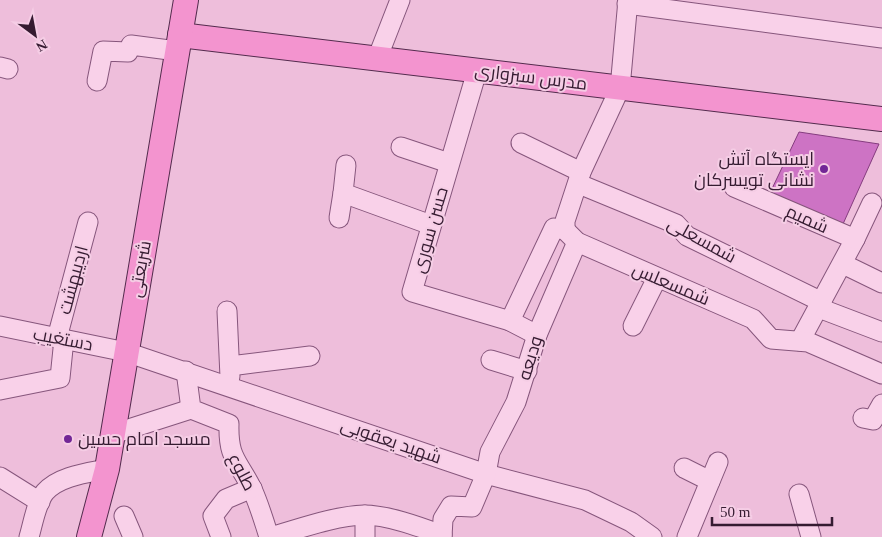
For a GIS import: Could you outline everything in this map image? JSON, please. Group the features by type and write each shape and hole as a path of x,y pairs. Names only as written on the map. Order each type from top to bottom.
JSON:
{"main road":[{"name":"شریعتی","path":"88,537 107,468 186,0"},
{"name":"مدرس سبزواری","path":"179,43 377,59 882,120"}],"street":[{"path":"377,59 400,0"},
{"path":"620,88 627,2 882,38"},
{"path":"97,81 103,51 128,52 130,45 179,43"},
{"name":"حسن سوری","path":"477,71 412,292 510,321 537,335"},
{"name":"ودیعه","path":"442,536 444,519 451,506 472,507 486,474 490,452 516,402 571,236 565,221 580,178 620,88"},
{"name":"شمسعلی","path":"521,143 580,178 676,224 687,236 821,305 882,332"},
{"path":"401,147 449,163"},
{"path":"339,218 346,165"},
{"name":"شمیم","path":"734,187 855,239"},
{"path":"343,193 431,226"},
{"path":"800,341 843,264 872,203"},
{"name":"اردیبهشت","path":"0,390 60,378 61,339 88,222"},
{"path":"510,321 554,228 571,236"},
{"name":"شمسعلس","path":"571,236 656,278 753,319 770,339 808,342 882,374"},
{"path":"843,264 882,283"},
{"path":"633,326 656,278"},
{"path":"227,311 231,386"},
{"name":"دستغیب","path":"0,326 126,352"},
{"name":"شهید یعقوبی","path":"126,352 486,474 585,500 631,522 652,537"},
{"path":"230,366 310,356"},
{"path":"491,360 527,371"},
{"path":"113,434 191,409 186,371"},
{"path":"864,418 873,420 882,404"},
{"name":"طلوع","path":"191,409 229,424 228,445 239,468 252,488 270,537"},
{"path":"687,537 718,462"},
{"path":"29,537 40,502 45,493 56,483 81,474 107,468"},
{"path":"684,468 710,481"},
{"path":"0,477 40,502"},
{"path":"220,537 213,516 226,499 252,488"},
{"path":"799,494 811,537"},
{"path":"365,515 365,537"},
{"path":"270,537 317,524 365,515 409,523 442,536"},
{"path":"124,516 133,537"}],"building":[{"name":"ایستگاه آتش نشانی تویسرکان","path":"799,132 879,144 843,224 769,195"}],"place":[{"name":"ایستگاه آتش نشانی تویسرکان","path":"824,169"},
{"name":"مسجد امام حسین","path":"68,439"}]}
